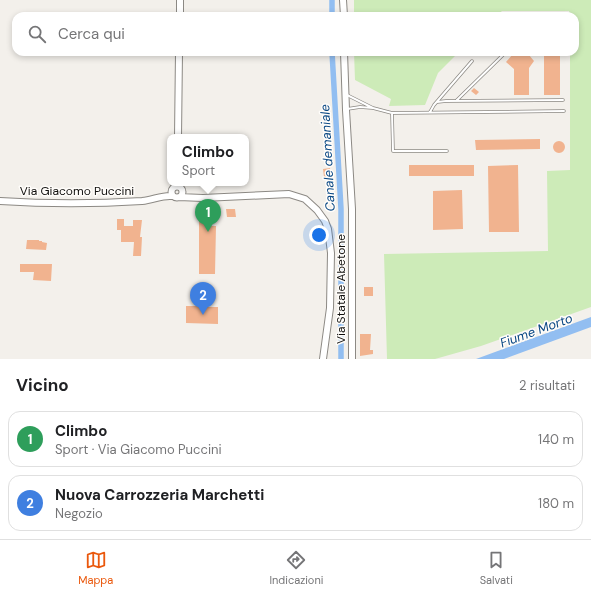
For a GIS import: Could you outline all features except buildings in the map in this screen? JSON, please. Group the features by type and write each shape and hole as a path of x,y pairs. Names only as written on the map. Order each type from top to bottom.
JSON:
{"street":[{"path":"180,0 180,12"},
{"path":"343,0 344,12"},
{"path":"178,134 179,56"},
{"name":"Via Statale Abetone","path":"344,56 352,210 352,359"},
{"path":"173,187 180,187 182,194 176,197 171,193 173,187"},
{"name":"Via Giacomo Puccini","path":"153,199 173,187"},
{"name":"Via Giacomo Puccini","path":"180,187 196,197"},
{"name":"Via Giacomo Puccini","path":"0,201 76,203 143,201 176,197 292,194 308,201 320,214 328,229 331,253 330,308 323,359"}],"lane":[{"path":"457,101 502,56"},
{"path":"430,112 434,105 472,61"},
{"path":"345,94 373,108"},
{"path":"438,102 563,100"},
{"path":"346,110 360,107 373,108 392,113 564,111"},
{"path":"392,113 394,151 447,151"}],"green space":[{"path":"354,0 591,0 591,307 481,346 435,359 387,359 384,254 548,251 547,171 570,170 570,56 579,56 579,12 354,12"},
{"path":"354,56 455,56 438,73 425,105 389,106 391,99 355,80"}],"water":[{"path":"591,317 591,327 504,359 476,359"}],"waterway":[{"name":"Canale demaniale","path":"332,0 332,12"},
{"name":"Canale demaniale","path":"332,56 341,209 341,359"}],"place":[{"name":"Climbo","path":"208,232"},
{"name":"Nuova Carrozzeria Marchetti","path":"203,315"}],"water label":[{"name":"Fiume Morto","path":"536,330"}]}
